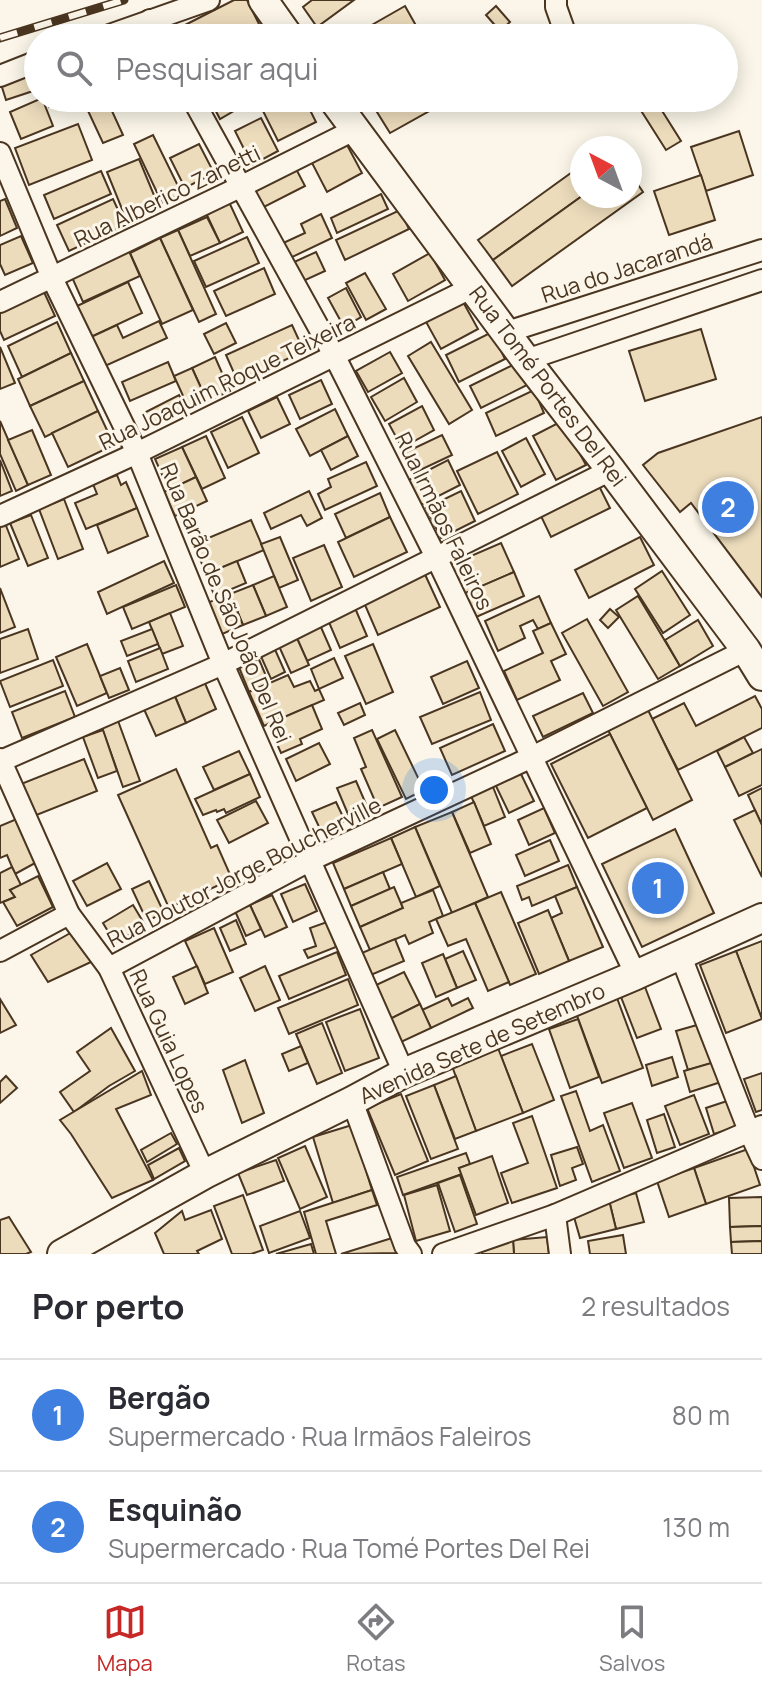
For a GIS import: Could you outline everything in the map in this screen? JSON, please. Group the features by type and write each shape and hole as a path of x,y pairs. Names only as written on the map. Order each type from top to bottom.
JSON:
{"main road":[{"path":"263,0 280,24"},
{"name":"Rua Tomé Portes Del Rei","path":"342,112 746,650 762,676"},
{"name":"Avenida Sete de Setembro","path":"62,1254 103,1244 205,1174 404,1073 762,918"}],"street":[{"path":"164,24 209,0"},
{"path":"556,0 562,24"},
{"path":"0,76 24,67"},
{"name":"Rua Irmãos Faleiros","path":"200,112 335,357 436,557 636,975"},
{"name":"Rua Alberico Zanetti","path":"0,302 354,130"},
{"name":"Rua Barão de São João Del Rei","path":"0,153 52,278 137,453 223,664 404,1073"},
{"name":"Rua do Jacarandá","path":"507,332 762,250"},
{"path":"731,260 739,287"},
{"path":"526,360 762,280"},
{"name":"Rua Joaquim Roque Teixeira","path":"0,516 137,453 473,287"},
{"path":"0,760 223,664 611,470"},
{"name":"Rua Doutor Jorge Boucherville","path":"109,968 311,860 532,757 746,650"},
{"name":"Rua Guia Lopes","path":"0,760 69,914 109,968 205,1174"},
{"path":"0,951 69,914"},
{"path":"680,954 755,1129 762,1159"},
{"path":"352,1101 408,1250"},
{"path":"443,1254 555,1215 755,1129"},
{"path":"555,1215 560,1254"}],"building":[{"path":"234,0 247,0 259,24 187,24"},
{"path":"312,0 354,0 321,24 315,24 303,7"},
{"path":"405,6 415,24 374,24"},
{"path":"496,6 510,22 494,24 486,15"},
{"path":"24,77 24,94 6,100 1,84"},
{"path":"24,106 24,112 48,112 53,126 21,139 10,112"},
{"path":"89,112 112,112 123,135 103,143"},
{"path":"216,112 232,112 220,119"},
{"path":"264,112 311,112 316,122 278,141"},
{"path":"377,112 428,112 390,133"},
{"path":"642,112 663,112 681,141 666,150"},
{"path":"261,118 278,151 252,165 235,131"},
{"path":"78,124 92,160 29,185 15,148"},
{"path":"739,131 753,175 706,191 691,147"},
{"path":"153,135 182,194 162,203 134,144"},
{"path":"346,143 362,173 327,192 311,161"},
{"path":"199,144 214,173 185,188 170,158"},
{"path":"139,159 156,200 124,214 107,172"},
{"path":"294,165 305,186 262,208 252,188"},
{"path":"101,171 111,194 54,219 44,195"},
{"path":"570,174 570,205 493,260 478,240"},
{"path":"701,175 715,220 669,235 654,191"},
{"path":"381,194 388,209 337,233 331,218"},
{"path":"5,199 17,228 0,236 0,201"},
{"path":"113,199 125,225 69,251 57,225"},
{"path":"229,202 243,232 220,243 206,213"},
{"path":"570,205 570,208 621,208 512,286 493,260"},
{"path":"400,210 409,229 345,260 336,240"},
{"path":"321,214 332,238 288,259 281,244 305,233 301,224"},
{"path":"207,217 220,243 190,256 178,230"},
{"path":"178,230 216,314 199,322 160,238"},
{"path":"21,236 33,263 5,275 0,264 0,245"},
{"path":"247,237 259,263 206,287 194,261"},
{"path":"160,238 193,310 162,324 130,253"},
{"path":"128,249 140,276 83,302 71,275"},
{"path":"316,252 325,271 301,282 292,263"},
{"path":"430,253 445,280 408,301 393,274"},
{"path":"264,268 275,294 226,316 214,291"},
{"path":"365,273 386,309 366,320 346,283"},
{"path":"128,282 142,313 91,337 77,306"},
{"path":"346,288 361,317 344,327 328,298"},
{"path":"44,292 55,316 4,340 0,331 0,313"},
{"path":"462,300 478,329 441,349 425,320"},
{"path":"159,321 167,338 105,366 91,337 117,325 123,338"},
{"path":"57,322 71,353 22,377 8,346"},
{"path":"226,323 236,343 214,354 204,334"},
{"path":"292,325 304,351 238,382 226,355"},
{"path":"701,329 716,379 645,401 629,351"},
{"path":"492,332 505,359 459,382 446,355"},
{"path":"431,342 472,410 449,424 408,356"},
{"path":"0,347 15,383 0,389"},
{"path":"390,352 402,373 368,392 356,371"},
{"path":"71,353 84,381 30,406 18,379"},
{"path":"215,357 230,391 207,401 192,368"},
{"path":"168,362 176,381 130,401 122,382"},
{"path":"519,362 529,384 481,408 470,386"},
{"path":"192,368 207,401 189,409 174,376"},
{"path":"404,378 417,402 385,421 371,397"},
{"path":"321,380 332,404 300,419 289,395"},
{"path":"84,381 98,411 45,437 30,406"},
{"path":"534,390 544,413 496,436 486,413"},
{"path":"179,395 186,410 149,428 142,414"},
{"path":"277,397 290,424 261,438 248,411"},
{"path":"422,406 434,430 402,448 389,424"},
{"path":"335,409 348,436 310,456 296,429"},
{"path":"98,411 114,445 68,467 52,433"},
{"path":"242,417 259,453 228,468 211,432"},
{"path":"762,417 762,597 691,503 680,512 643,465 658,453"},
{"path":"0,421 28,485 16,491 0,454"},
{"path":"562,421 586,465 556,480 533,436"},
{"path":"32,430 51,475 28,485 8,440"},
{"path":"442,435 452,455 414,473 404,453"},
{"path":"206,436 225,478 202,489 182,447"},
{"path":"348,436 358,456 331,470 321,450"},
{"path":"526,438 545,474 521,487 502,451"},
{"path":"182,447 196,477 169,490 155,459"},
{"path":"497,452 518,494 478,514 457,471"},
{"path":"0,460 12,491 0,496"},
{"path":"448,460 460,485 421,505 409,480"},
{"path":"366,462 377,486 325,510 318,494 331,487 328,479"},
{"path":"117,475 121,485 126,482 137,508 86,529 75,503 97,494 93,484"},
{"path":"196,477 207,501 175,516 164,492"},
{"path":"599,486 610,508 551,537 540,514"},
{"path":"309,491 322,518 307,526 301,515 271,529 264,513"},
{"path":"461,491 475,521 441,538 426,508"},
{"path":"380,493 390,517 346,538 335,514"},
{"path":"64,499 83,549 58,559 39,509"},
{"path":"137,508 148,536 108,553 97,525"},
{"path":"31,515 48,558 28,566 10,523"},
{"path":"390,517 407,552 354,577 338,542"},
{"path":"251,520 264,550 206,574 194,544"},
{"path":"5,523 19,559 0,567 0,525"},
{"path":"280,537 298,580 279,588 261,544"},
{"path":"640,537 654,565 589,598 575,570"},
{"path":"501,543 514,572 462,595 450,565"},
{"path":"324,545 342,587 311,601 293,558"},
{"path":"164,561 174,583 107,614 98,592"},
{"path":"237,561 246,583 216,600 206,574"},
{"path":"423,570 440,607 378,635 362,598"},
{"path":"662,571 690,615 663,633 635,589"},
{"path":"514,572 524,596 474,618 463,594"},
{"path":"274,576 287,607 266,616 253,585"},
{"path":"176,585 185,607 132,629 123,607"},
{"path":"253,585 266,616 243,625 230,594"},
{"path":"0,588 15,627 0,633"},
{"path":"230,594 243,625 220,635 207,603"},
{"path":"539,596 551,623 538,629 533,620 520,626 525,638 498,651 485,621"},
{"path":"638,596 680,666 658,679 616,610"},
{"path":"355,608 367,636 340,648 328,620"},
{"path":"610,609 619,617 608,628 600,620"},
{"path":"170,613 183,646 162,654 149,622"},
{"path":"587,619 628,692 603,706 562,633"},
{"path":"698,620 713,646 680,666 665,640"},
{"path":"551,623 566,654 551,661 560,680 517,700 504,671 543,653 533,631"},
{"path":"320,625 331,650 307,661 296,636"},
{"path":"28,629 38,659 0,673 0,639"},
{"path":"152,629 158,644 127,656 121,641"},
{"path":"296,636 309,665 291,673 278,644"},
{"path":"87,644 107,693 77,706 56,657"},
{"path":"373,644 393,692 366,704 345,656"},
{"path":"273,645 285,672 271,679 259,652"},
{"path":"160,648 168,669 136,682 128,661"},
{"path":"258,657 269,683 249,692 238,665"},
{"path":"334,658 343,678 319,689 311,669"},
{"path":"53,660 63,686 10,707 0,681"},
{"path":"467,661 479,688 443,704 431,677"},
{"path":"120,668 129,690 109,698 100,676"},
{"path":"288,675 294,687 310,681 315,691 319,689 324,700 264,726 249,692"},
{"path":"204,681 216,709 186,723 174,694"},
{"path":"65,691 75,717 22,738 12,712"},
{"path":"480,692 491,720 432,744 420,717"},
{"path":"583,693 593,713 543,737 533,716"},
{"path":"174,694 186,723 156,736 143,707"},
{"path":"755,696 762,709 762,728 678,770 652,719 684,703 696,726"},
{"path":"360,703 365,715 344,725 338,713"},
{"path":"312,705 322,729 300,739 302,744 281,753 268,724"},
{"path":"648,710 692,800 653,820 608,730"},
{"path":"117,718 140,781 123,787 101,725"},
{"path":"493,724 505,751 452,775 440,748"},
{"path":"103,730 117,771 98,778 83,737"},
{"path":"372,730 402,797 378,808 361,769 366,767 354,738"},
{"path":"395,730 424,790 406,799 377,739"},
{"path":"610,734 647,808 588,838 551,764"},
{"path":"744,737 753,753 725,767 717,751"},
{"path":"319,743 330,764 296,781 286,759"},
{"path":"762,749 762,785 739,796 725,767"},
{"path":"239,751 250,774 214,790 203,767"},
{"path":"84,759 97,791 34,816 21,784"},
{"path":"176,769 211,848 217,845 232,879 169,908 118,795"},
{"path":"520,772 534,801 509,813 495,784"},
{"path":"250,774 260,797 226,813 224,809 203,815 195,799"},
{"path":"356,781 369,811 350,819 337,788"},
{"path":"493,787 505,817 484,826 471,796"},
{"path":"762,788 762,825 748,795"},
{"path":"256,801 268,823 229,843 217,820"},
{"path":"336,802 345,821 321,831 312,812"},
{"path":"474,802 491,844 470,853 452,812"},
{"path":"544,808 555,833 529,845 518,820"},
{"path":"755,810 762,825 762,877 734,820"},
{"path":"452,812 488,897 452,913 415,827"},
{"path":"19,818 37,862 15,874 7,855 0,858 0,826"},
{"path":"415,827 440,886 416,897 391,838"},
{"path":"675,829 714,913 642,947 602,864"},
{"path":"391,838 402,864 344,889 333,863"},
{"path":"550,840 559,861 525,876 516,855"},
{"path":"107,863 121,889 87,906 73,881"},
{"path":"568,865 577,887 532,906 529,897 522,900 517,886"},
{"path":"12,867 21,885 10,890 15,897 0,903 0,873"},
{"path":"383,872 390,889 351,906 344,889"},
{"path":"38,876 53,907 17,926 3,902 15,897 10,890"},
{"path":"149,881 164,913 147,921 132,889"},
{"path":"305,884 317,911 293,922 281,894"},
{"path":"394,887 403,908 360,927 351,906"},
{"path":"577,887 603,947 569,961 551,918 562,913 555,896"},
{"path":"433,890 443,916 429,922 433,933 409,944 405,935 370,950 360,927 403,908 401,903"},
{"path":"501,892 536,974 510,985 475,903"},
{"path":"272,895 287,927 265,937 250,905"},
{"path":"475,903 509,982 488,991 466,939 448,946 436,919"},
{"path":"133,905 145,925 115,943 103,923"},
{"path":"250,905 261,929 246,936 235,911"},
{"path":"548,910 569,961 539,974 518,923"},
{"path":"236,920 246,944 230,951 220,928"},
{"path":"327,922 336,947 308,958 304,950 316,946 310,928"},
{"path":"214,928 233,972 205,984 185,941"},
{"path":"74,931 91,962 48,982 31,955"},
{"path":"395,939 404,961 366,977 357,955"},
{"path":"762,941 762,1019 736,951"},
{"path":"463,951 476,980 457,988 445,959"},
{"path":"736,951 762,1019 726,1033 700,965"},
{"path":"337,952 346,975 289,999 279,976"},
{"path":"443,954 457,988 436,997 422,963"},
{"path":"197,966 208,993 185,1004 173,977"},
{"path":"265,966 280,1000 255,1011 240,978"},
{"path":"404,972 420,1004 390,1019 374,986"},
{"path":"348,979 358,1005 289,1034 278,1008"},
{"path":"645,987 661,1029 637,1038 621,997"},
{"path":"448,998 452,1006 468,998 473,1008 431,1028 422,1010"},
{"path":"617,998 643,1068 602,1083 576,1013"},
{"path":"0,999 16,1025 0,1033"},
{"path":"420,1004 431,1028 401,1042 390,1019"},
{"path":"360,1009 379,1058 345,1071 326,1022"},
{"path":"578,1019 599,1077 570,1088 549,1029"},
{"path":"322,1023 342,1073 317,1084 296,1034"},
{"path":"704,1023 716,1062 688,1070 676,1031"},
{"path":"111,1028 135,1071 74,1112 60,1092 90,1071 77,1052"},
{"path":"532,1044 554,1100 523,1113 501,1056"},
{"path":"301,1046 308,1063 289,1071 282,1054"},
{"path":"498,1048 523,1113 476,1131 452,1066"},
{"path":"672,1057 678,1077 652,1086 646,1065"},
{"path":"245,1060 264,1113 242,1123 223,1070"},
{"path":"718,1061 724,1081 690,1092 684,1071"},
{"path":"142,1071 151,1095 116,1109 153,1180 112,1198 60,1120"},
{"path":"762,1073 762,1110 756,1112 744,1079"},
{"path":"6,1076 17,1088 0,1103 0,1082"},
{"path":"456,1076 476,1131 455,1139 434,1085"},
{"path":"434,1085 458,1149 431,1159 406,1096"},
{"path":"576,1091 590,1131 603,1125 620,1171 592,1182 561,1096"},
{"path":"401,1094 428,1161 395,1175 367,1108"},
{"path":"694,1095 709,1134 680,1145 665,1106"},
{"path":"730,1100 739,1126 714,1134 706,1108"},
{"path":"632,1103 652,1158 624,1168 604,1113"},
{"path":"664,1114 675,1147 657,1153 647,1120"},
{"path":"532,1116 557,1188 512,1203 501,1173 528,1163 513,1123"},
{"path":"352,1125 372,1190 333,1203 313,1137"},
{"path":"171,1133 177,1144 147,1162 141,1150"},
{"path":"305,1146 327,1197 300,1209 278,1158"},
{"path":"577,1147 583,1164 572,1168 576,1180 560,1186 551,1155"},
{"path":"179,1148 185,1161 154,1179 148,1165"},
{"path":"748,1149 760,1185 706,1204 694,1168"},
{"path":"466,1153 470,1164 459,1168 462,1174 403,1195 397,1177"},
{"path":"492,1156 508,1203 476,1215 459,1168"},
{"path":"276,1160 284,1181 247,1195 238,1173"},
{"path":"694,1168 706,1204 669,1217 657,1181"},
{"path":"460,1175 477,1224 455,1232 438,1183"},
{"path":"437,1185 450,1231 416,1241 404,1195"},
{"path":"372,1190 377,1205 326,1221 336,1254 316,1254 304,1212"},
{"path":"636,1193 644,1222 616,1229 609,1200"},
{"path":"243,1195 263,1250 251,1254 232,1254 214,1206"},
{"path":"762,1197 762,1226 730,1227 729,1198"},
{"path":"609,1200 616,1229 580,1238 572,1210"},
{"path":"211,1210 222,1239 197,1251 199,1254 164,1254 155,1233 182,1211 185,1220"},
{"path":"300,1211 310,1238 269,1253 260,1226"},
{"path":"9,1217 31,1252 0,1254 0,1220"},
{"path":"762,1226 762,1241 731,1242 730,1227"},
{"path":"623,1235 626,1254 590,1254 588,1241"},
{"path":"547,1237 549,1254 514,1254 513,1240"},
{"path":"392,1238 397,1253 341,1254"},
{"path":"513,1240 514,1254 482,1254 481,1243"},
{"path":"762,1241 762,1254 732,1254 731,1242"},
{"path":"311,1244 314,1254 276,1254"}],"railway":[{"path":"46,24 124,0"},
{"path":"0,38 24,31"}],"place":[{"name":"Esquinão","path":"728,507"},
{"name":"Bergão","path":"658,888"}]}
